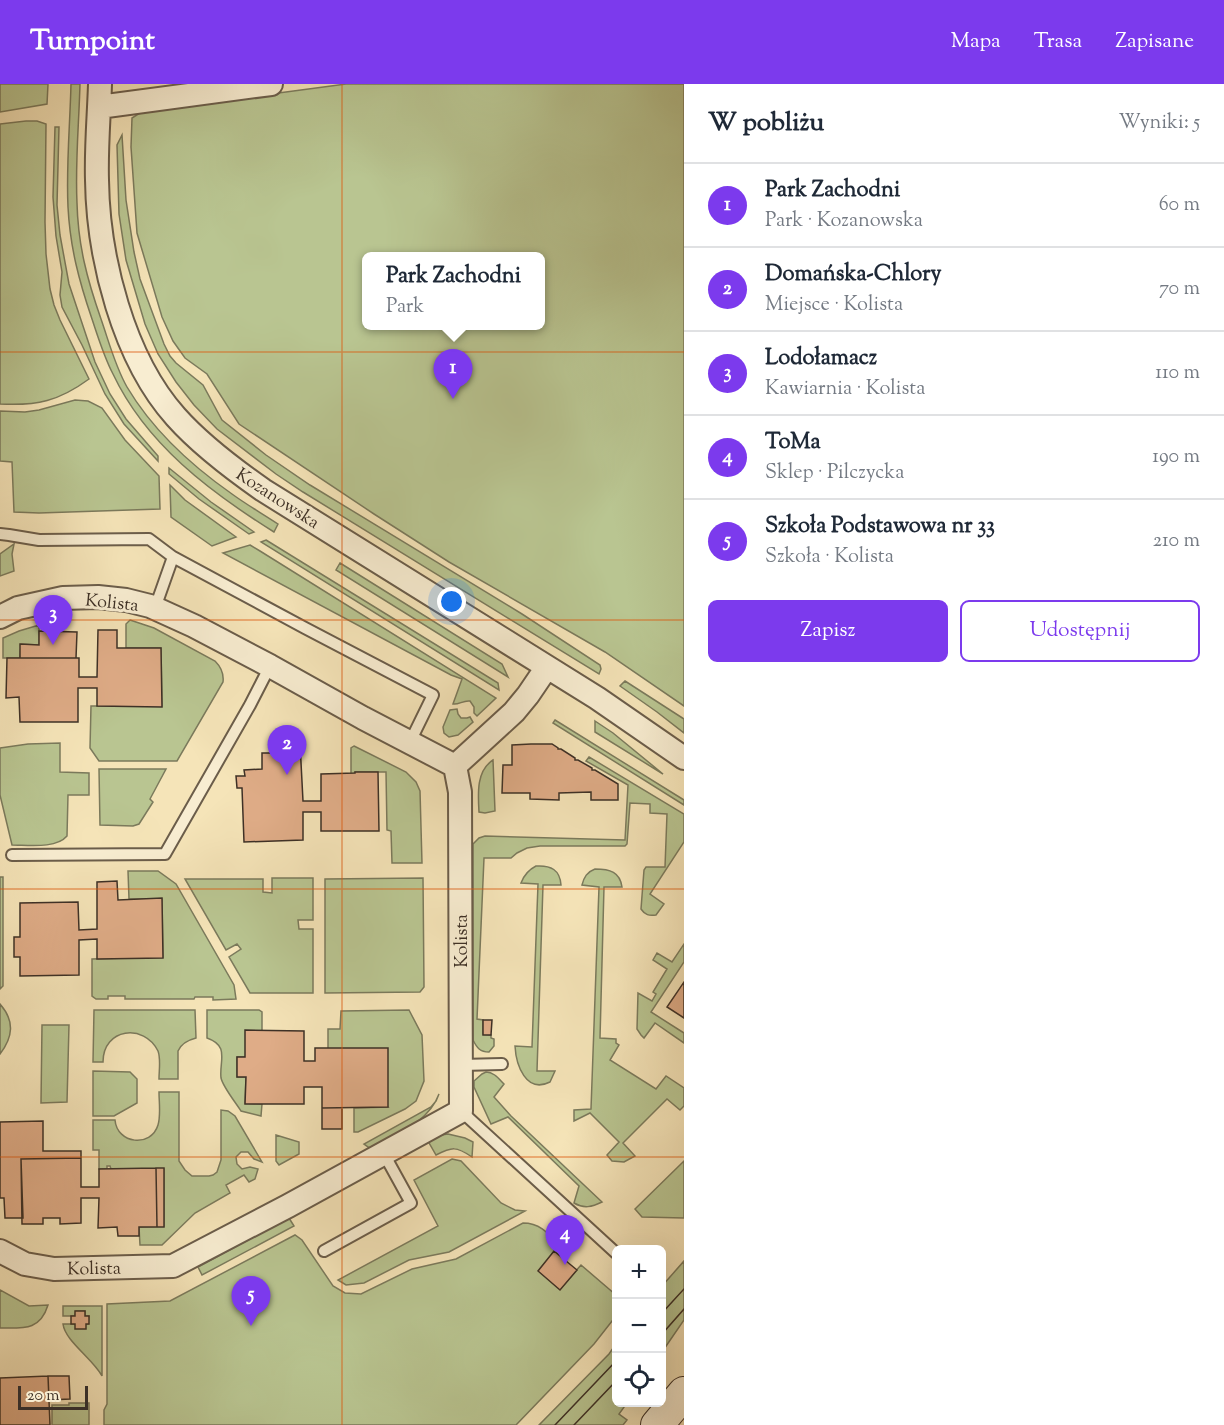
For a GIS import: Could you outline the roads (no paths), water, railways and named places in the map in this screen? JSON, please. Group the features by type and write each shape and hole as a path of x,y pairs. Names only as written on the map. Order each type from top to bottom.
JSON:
{"street":[{"name":"Kozanowska","path":"100,84 98,208 110,280 120,314 142,368 156,392 176,418 215,454 263,490 606,704 684,758"},
{"path":"144,84 161,99"},
{"path":"99,107 271,84"},
{"name":"Kolista","path":"0,617 18,608 63,598 98,597 126,600 154,608 195,626 455,766 460,792 461,1065 461,1111 173,1266 54,1269 25,1264 0,1251"},
{"path":"455,766 514,712 547,667"},
{"path":"657,1425 684,1393"}],"lane":[{"path":"0,534 39,540 149,539 173,557 433,695 410,742"},
{"path":"154,608 173,557"},
{"path":"12,855 165,854 270,666"},
{"path":"461,1065 502,1064"},
{"path":"461,1111 612,1249"},
{"path":"324,1251 411,1203 384,1154"}],"tram line":[{"path":"666,1309 684,1289"},
{"path":"666,1329 684,1309"},
{"path":"555,1425 612,1365"},
{"path":"574,1425 612,1385"}],"place":[{"name":"Park Zachodni","path":"453,399"},
{"name":"Lodołamacz","path":"53,645"},
{"name":"Domańska-Chlory","path":"287,775"},
{"name":"ToMa","path":"565,1265"},
{"name":"Szkoła Podstawowa nr 33","path":"251,1326"}]}
